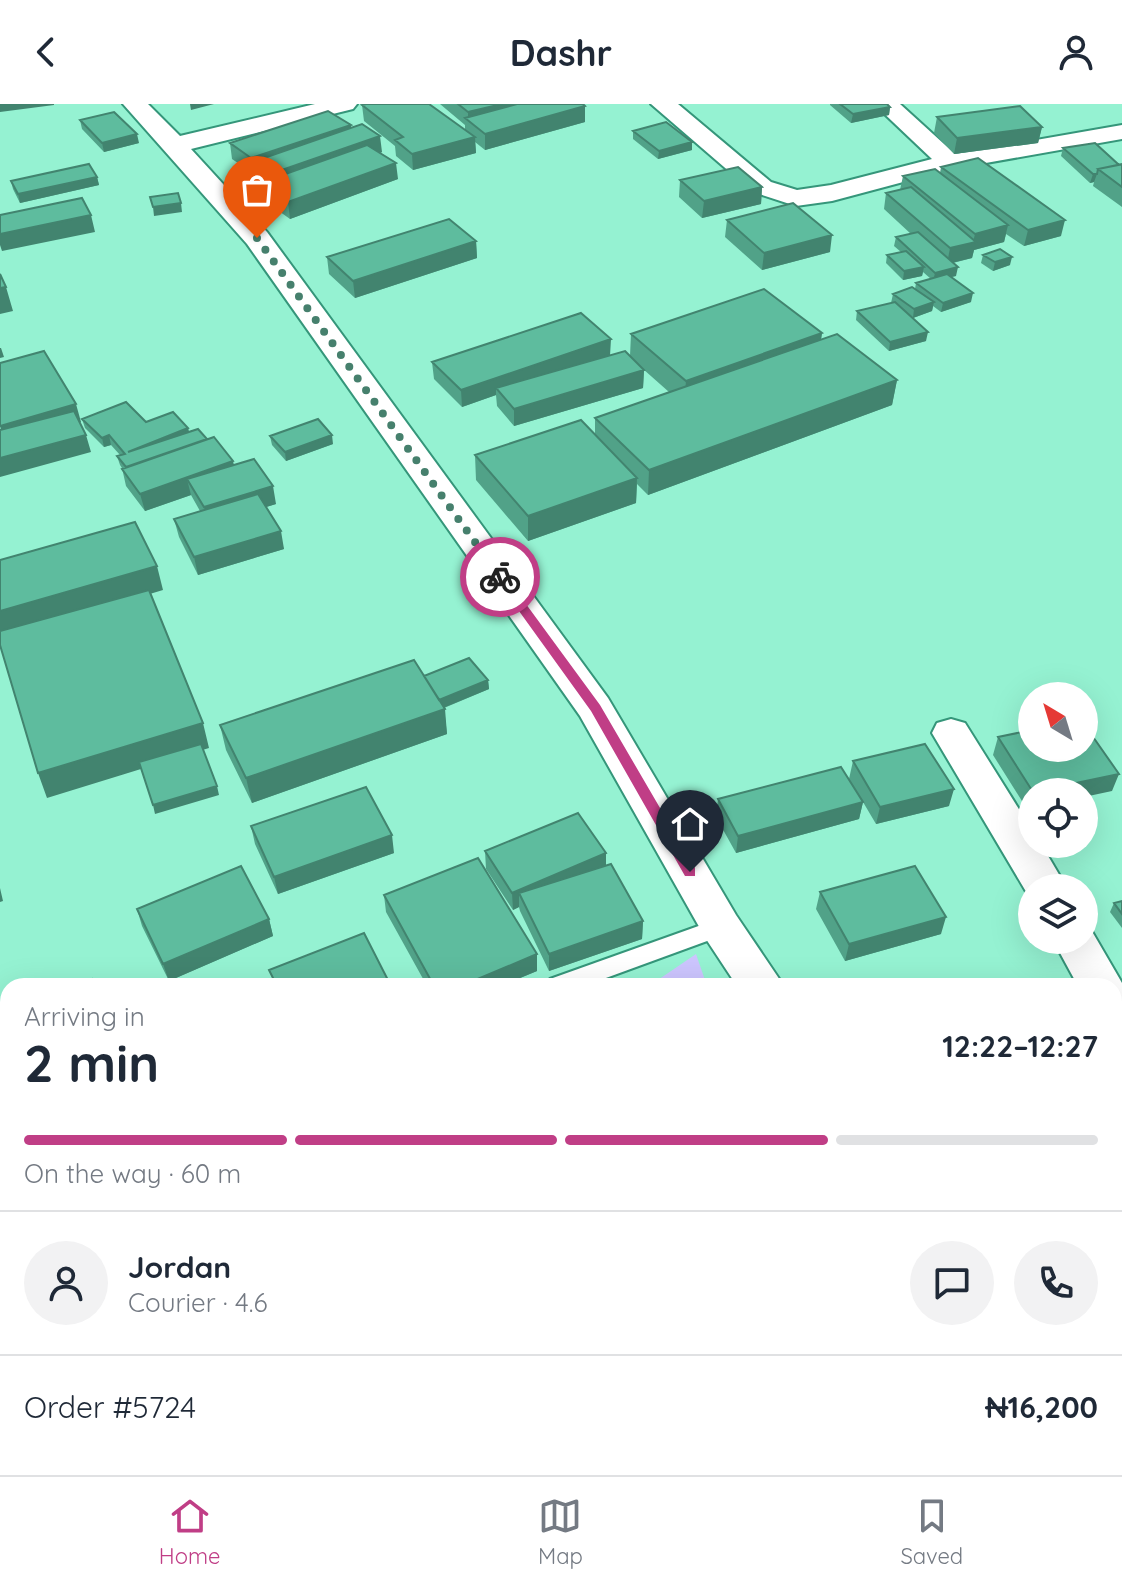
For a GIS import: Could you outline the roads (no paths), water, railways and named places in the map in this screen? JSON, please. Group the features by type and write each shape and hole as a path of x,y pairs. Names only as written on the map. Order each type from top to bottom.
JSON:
{"street":[{"path":"135,104 257,238 595,708 721,927 756,978"},
{"path":"175,145 345,104"},
{"path":"663,104 762,187 796,198 832,193 950,162 1122,132"},
{"path":"886,104 950,162"},
{"path":"951,733 1037,874"},
{"path":"1083,954 1096,978"}],"lane":[{"path":"580,978 721,927"}]}
